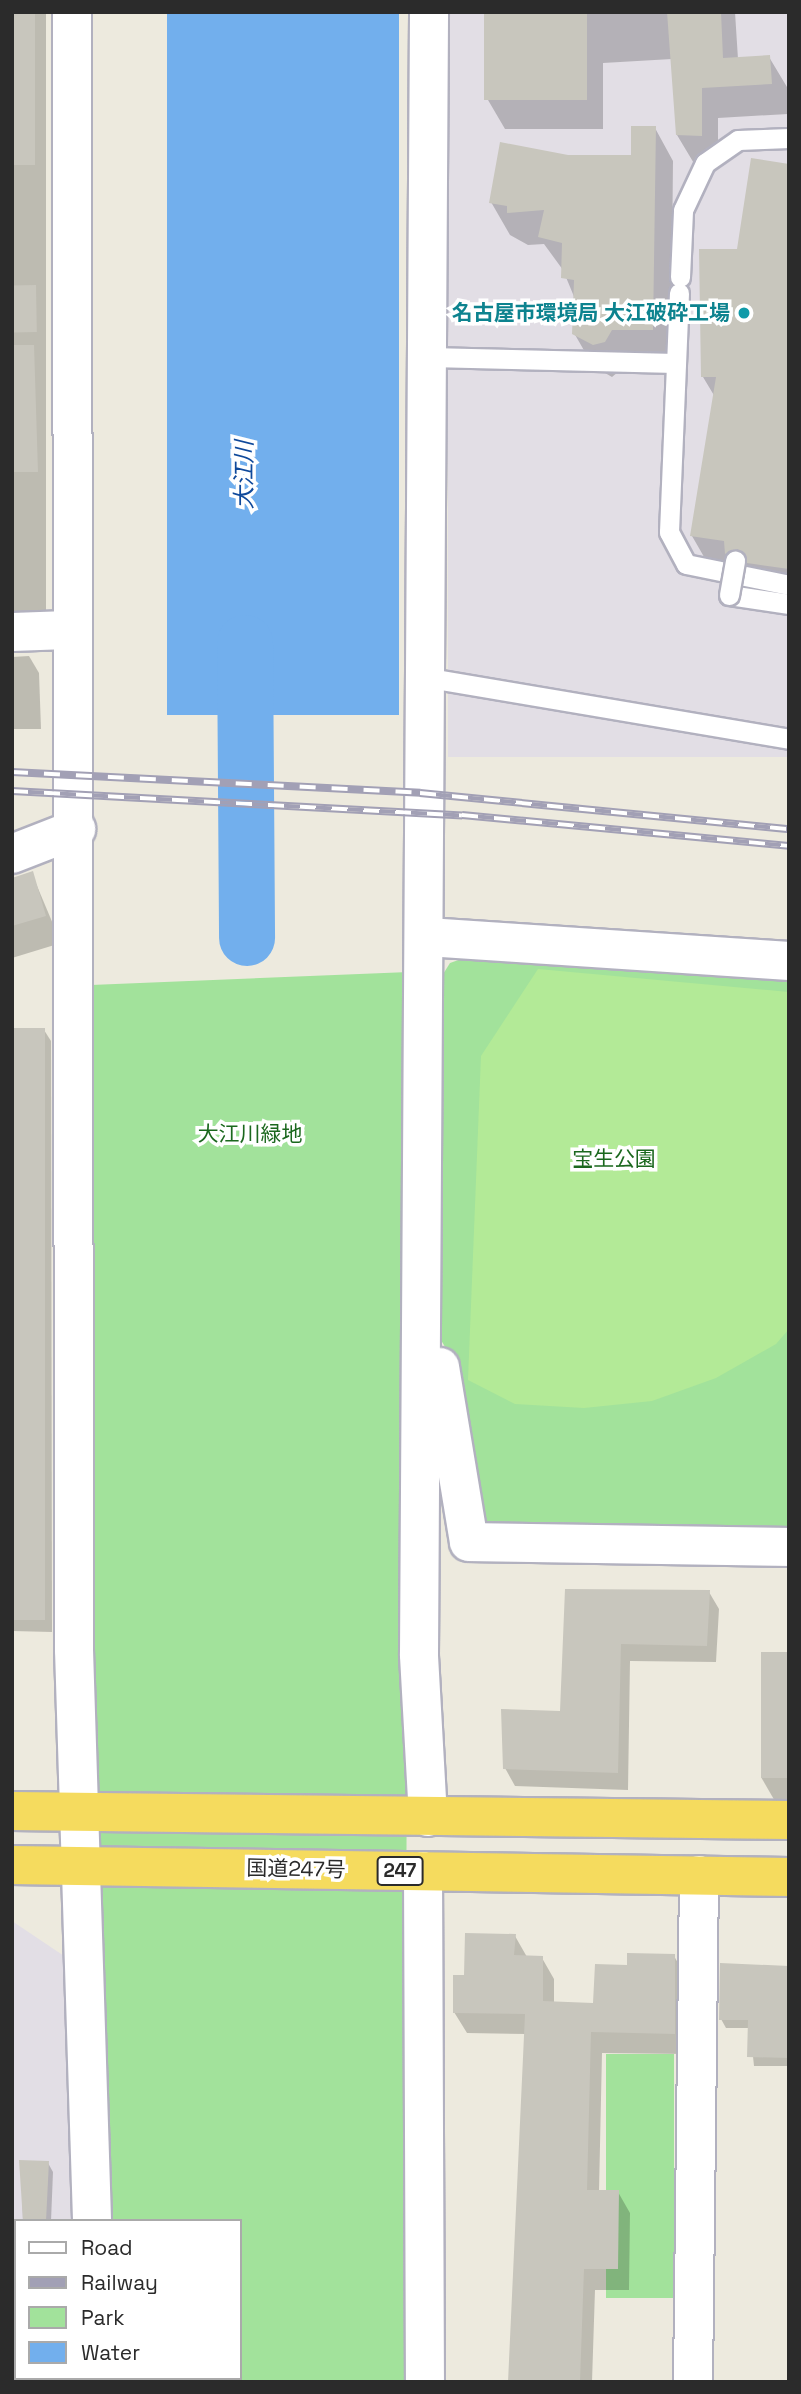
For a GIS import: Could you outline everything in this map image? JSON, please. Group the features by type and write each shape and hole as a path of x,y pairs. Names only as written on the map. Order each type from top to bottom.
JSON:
{"highway":[{"path":"12,1811 789,1820"},
{"name":"国道247号","path":"12,1865 789,1877"}],"street":[{"path":"72,12 71,630 76,829 74,1650 83,1866 92,2219"},
{"path":"428,1817 419,1654 429,678 429,12"},
{"path":"12,632 71,630"},
{"path":"12,853 76,829"},
{"path":"427,937 789,961"},
{"path":"424,1344 442,1370 469,1542 789,1547"},
{"path":"423,1871 425,2382"},
{"path":"694,2382 699,1875"}],"lane":[{"path":"789,138 737,140 705,163 683,209 669,533 686,564 789,584"},
{"path":"429,357 676,363"},
{"path":"735,561 729,594 789,604"},
{"path":"429,678 789,739"}],"shaded area":[{"path":"448,12 789,12 789,757 448,757"},
{"path":"12,1921 76,1964 75,2219 14,2219 14,2380 74,2382 12,2382"}],"green space":[{"name":"宝生公園","path":"467,957 734,972 789,982 789,1530 476,1526 451,1357 438,1335 440,979 450,963"},
{"name":"宝生公園","path":"538,969 789,992 789,1329 776,1344 716,1378 652,1401 584,1408 515,1404 468,1380 481,1056"},
{"name":"大江川緑地","path":"409,972 405,2382 97,2382 242,2380 242,2219 96,2219 91,985"},
{"path":"606,2054 674,2054 674,2298 606,2298"}],"water":[{"path":"167,12 399,12 399,715 167,715"}],"building":[{"path":"12,12 35,12 35,165 12,165"},
{"path":"484,12 587,12 587,100 484,100"},
{"path":"667,12 721,12 723,58 770,55 772,84 702,88 702,136 676,135"},
{"path":"631,126 656,126 653,330 612,330 605,342 593,345 572,334 574,280 561,278 562,243 538,237 544,210 507,213 507,206 489,203 500,142 568,155 631,155"},
{"name":"名古屋市環境局 大江破砕工場","path":"751,158 789,164 789,569 747,563 738,549 725,554 724,541 690,536 716,377 701,377 699,249 737,249"},
{"path":"12,285 36,285 37,332 13,332"},
{"path":"12,345 34,345 38,472 12,472"},
{"path":"33,871 46,916 12,926 12,878"},
{"path":"12,1028 45,1028 45,1620 12,1620"},
{"path":"565,1589 710,1590 707,1646 621,1644 618,1773 503,1769 501,1709 560,1711"},
{"path":"761,1652 789,1652 789,1778 761,1778"},
{"path":"465,1933 516,1934 514,1955 543,1956 543,2001 593,2003 595,1964 627,1965 627,1953 675,1954 675,2034 591,2032 587,2190 619,2190 618,2269 584,2269 580,2382 508,2382 525,2014 453,2013 453,1975 464,1975"},
{"path":"720,1963 789,1966 789,2058 747,2057 748,2020 719,2020"},
{"path":"19,2160 49,2161 46,2219 23,2219"}],"waterway":[{"name":"大江川","path":"245,643 247,938"}],"railway":[{"path":"12,772 420,793 789,829"},
{"path":"12,791 462,815 789,846"}],"place":[{"name":"名古屋市環境局 大江破砕工場","path":"744,313"}]}
